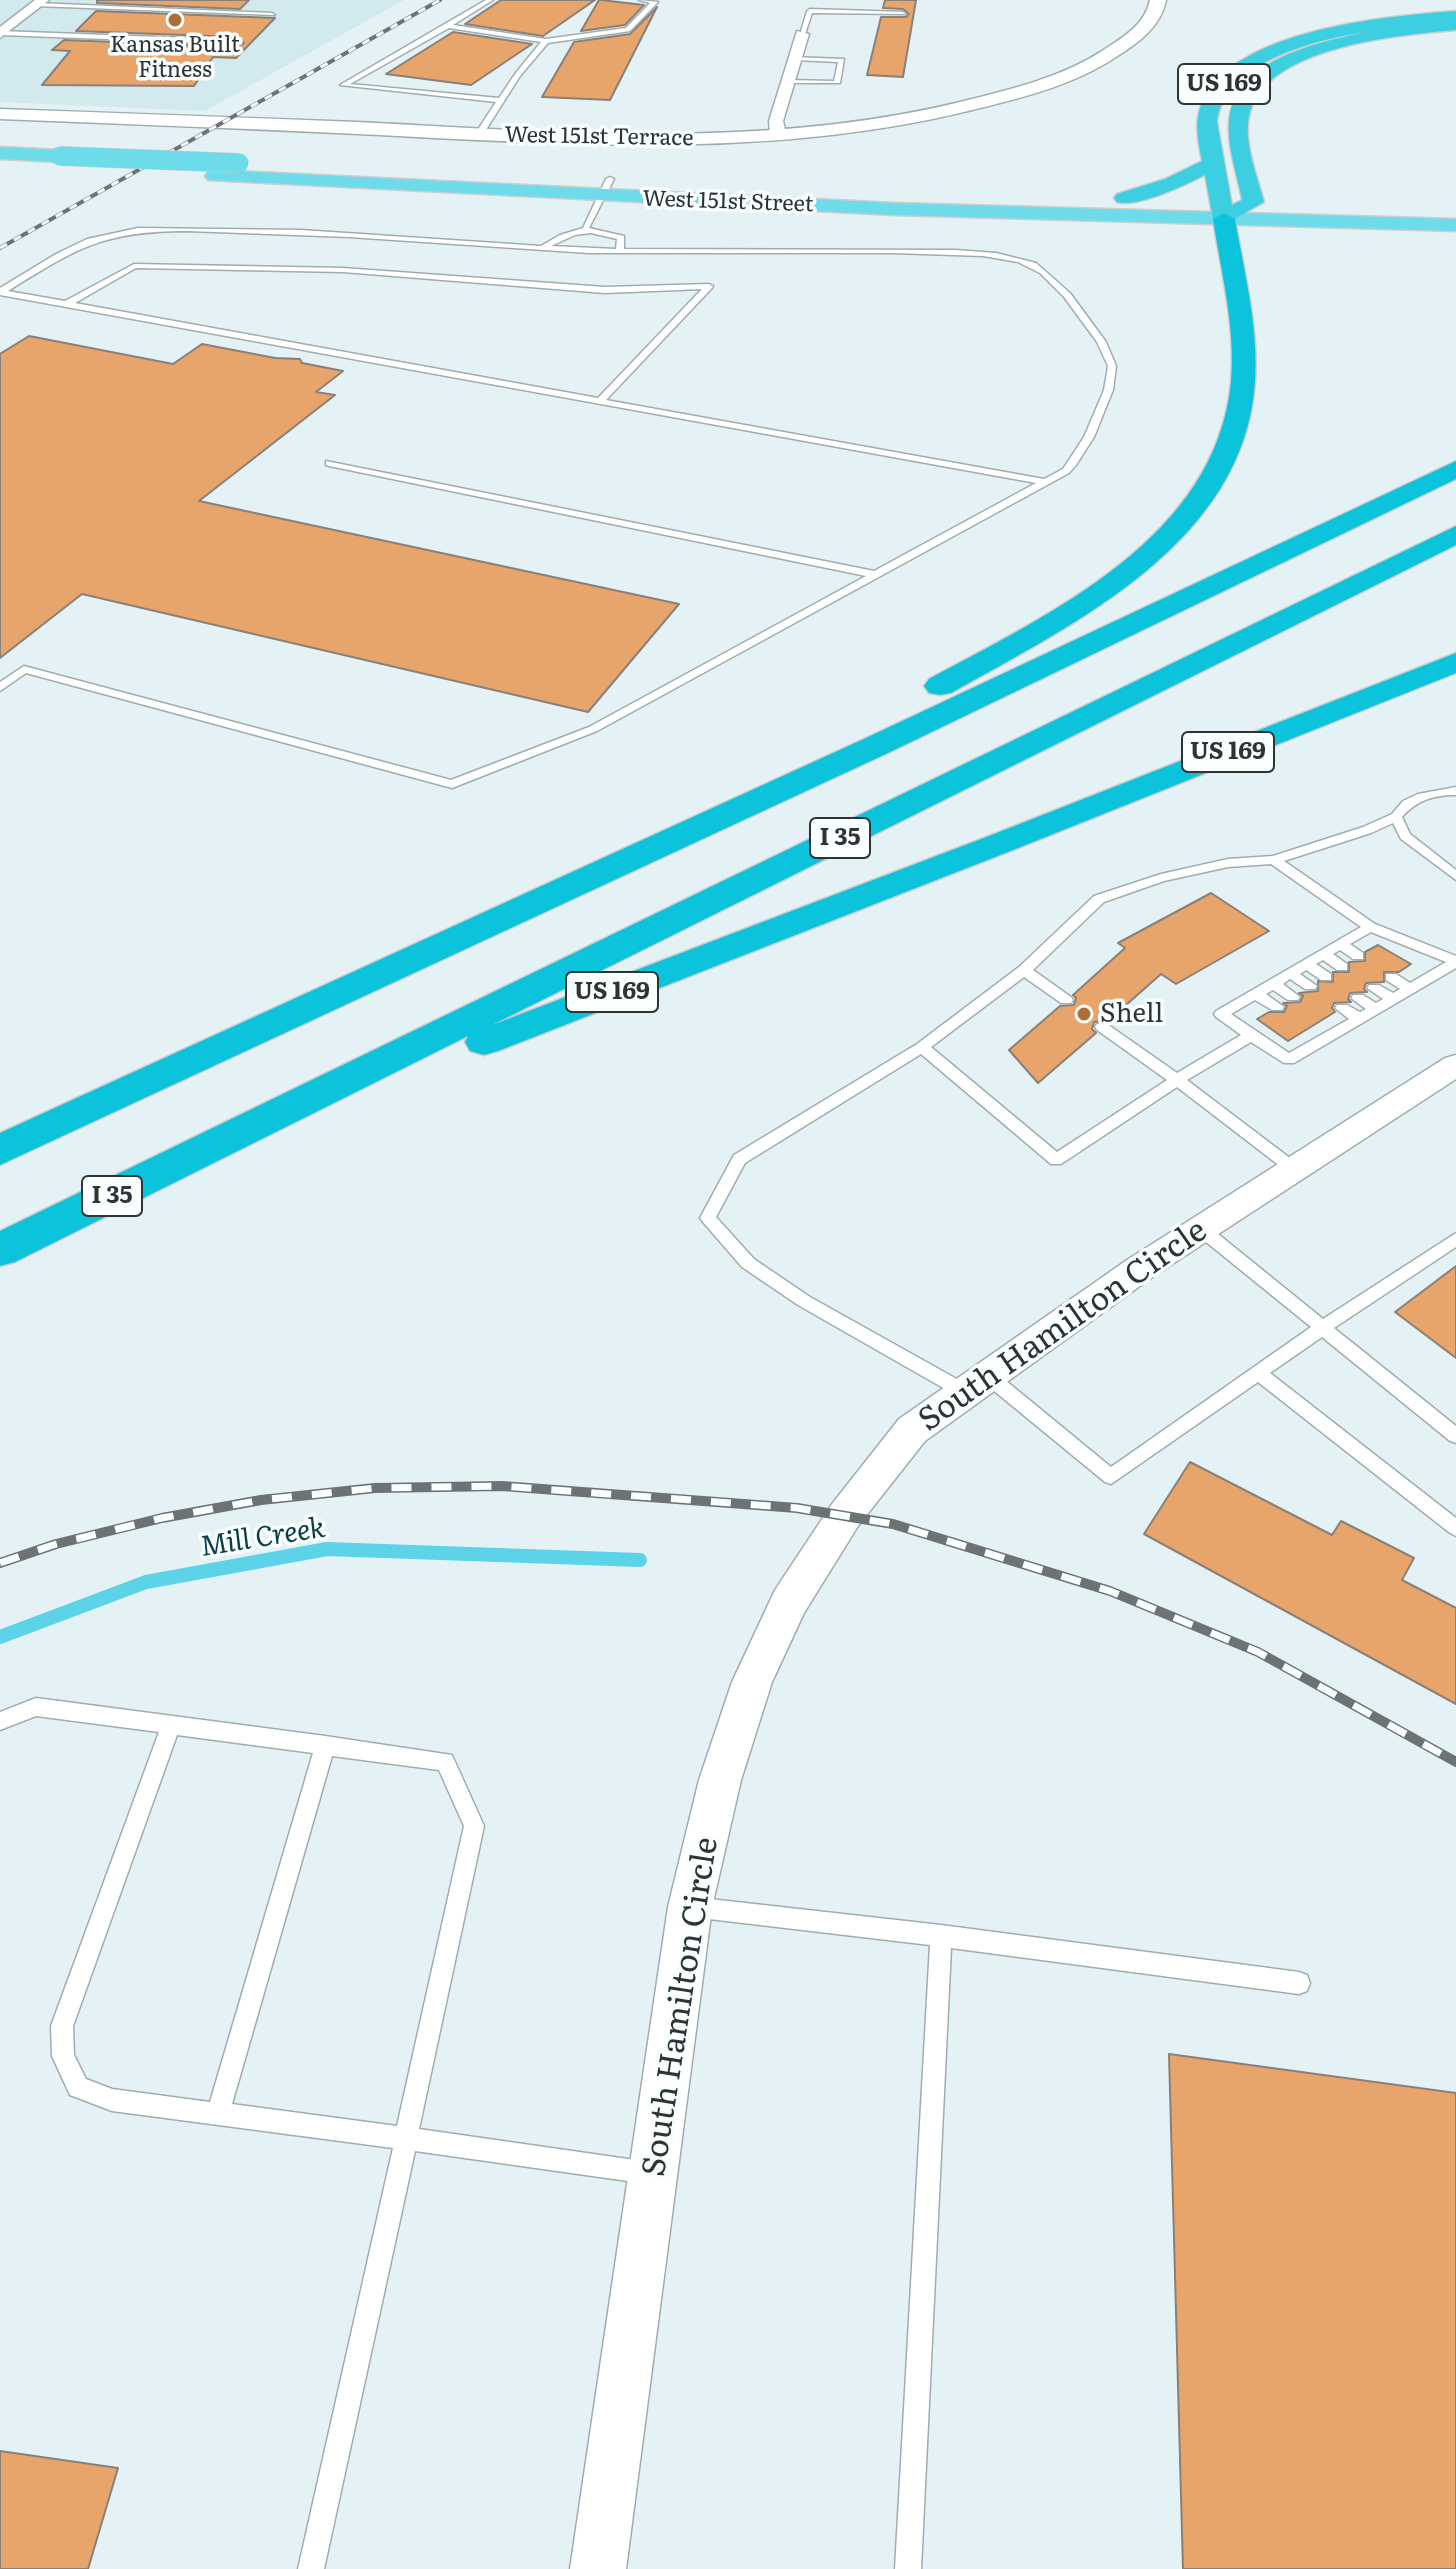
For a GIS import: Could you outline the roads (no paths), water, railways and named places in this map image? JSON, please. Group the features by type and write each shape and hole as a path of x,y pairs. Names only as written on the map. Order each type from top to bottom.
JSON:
{"highway":[{"name":"US 169","path":"878,745 923,696 1097,597 1128,574 1186,515 1207,488 1235,434 1243,383 1242,341 1208,128 1212,103 1225,82 1248,65 1315,37 1404,21 1456,16"},
{"path":"1222,210 1253,202 1239,115 1249,92 1259,80 1292,60 1329,46 1376,35 1456,25"},
{"path":"1124,198 1172,183 1214,163"},
{"name":"I 35","path":"0,1150 206,1052 878,745 1456,469"},
{"name":"I 35","path":"0,1250 1456,534"},
{"name":"US 169","path":"224,1142 1001,843 1456,662"}],"main road":[{"name":"West 151st Street","path":"0,153 239,163 605,188 1124,198 1222,210"},
{"name":"West 151st Street","path":"0,167 1222,210 1456,225"},
{"path":"1253,202 1456,207"}],"street":[{"name":"West 151st Terrace","path":"0,114 672,141 868,126 963,108 1038,87 1096,64 1140,33 1157,9 1158,0"},
{"path":"0,34 40,2"},
{"path":"778,134 776,121 802,34"},
{"name":"South Hamilton Circle","path":"598,2569 690,1907 720,1780 752,1682 789,1602 845,1515 912,1430 1201,1229 1456,1065"}],"lane":[{"path":"490,0 343,85 501,100"},
{"path":"448,26 546,41 628,30 655,2 642,0"},
{"path":"40,2 272,15"},
{"path":"802,34 810,11 903,14"},
{"path":"0,34 238,42"},
{"path":"479,134 546,41"},
{"path":"788,82 837,83 842,60 795,58"},
{"path":"586,227 605,188"},
{"path":"542,248 586,227 621,238 620,251"},
{"path":"0,688 24,669 452,784 593,729 1066,471 1079,459 1111,383 1113,367 1109,354 1060,284 1031,264 1005,257 857,249 620,251 339,232 158,229 122,232 82,244 0,292 1044,482"},
{"path":"67,304 134,266 343,270 605,290 709,286 600,401"},
{"path":"329,463 876,575"},
{"path":"1456,791 1438,791 1406,802 1396,817 1367,830 1274,860 1228,863 1099,899 1024,970 922,1047 739,1159 708,1218 748,1263 804,1301 976,1384 1111,1477 1322,1328 1456,1239"},
{"path":"1396,817 1405,836 1456,876"},
{"path":"1274,860 1370,927 1456,962"},
{"path":"1370,927 1221,1014 1289,1060 1456,962"},
{"path":"1340,944 1358,956"},
{"path":"1323,954 1342,967"},
{"path":"1306,964 1326,977"},
{"path":"1024,970 1066,1000"},
{"path":"1290,973 1310,986"},
{"path":"1391,977 1410,989"},
{"path":"1273,983 1293,997"},
{"path":"1374,988 1393,999"},
{"path":"1256,994 1277,1007"},
{"path":"1358,998 1376,1009"},
{"path":"1342,1008 1360,1019"},
{"path":"1325,1018 1342,1029"},
{"path":"1102,1027 1294,1169"},
{"path":"1308,1029 1324,1040"},
{"path":"922,1047 1056,1160 1251,1035"},
{"path":"1201,1229 1456,1436"},
{"path":"1258,1373 1456,1528"},
{"path":"0,1721 36,1707 445,1762 474,1826 311,2569"},
{"path":"171,1725 62,2026 63,2056 78,2087 112,2100 654,2174"},
{"path":"218,2114 325,1745"},
{"path":"690,1907 1299,1983"},
{"path":"908,2569 941,1936"}],"waterway":[{"name":"Mill Creek","path":"0,1637 146,1582 327,1549 640,1560"}],"railway":[{"path":"0,248 440,0"},
{"path":"0,1563 56,1544 162,1518 261,1500 375,1488 502,1486 797,1508 893,1524 1110,1591 1258,1652 1456,1762"}],"place":[{"name":"Kansas Built Fitness","path":"175,20"},
{"name":"Shell","path":"1084,1014"}]}
